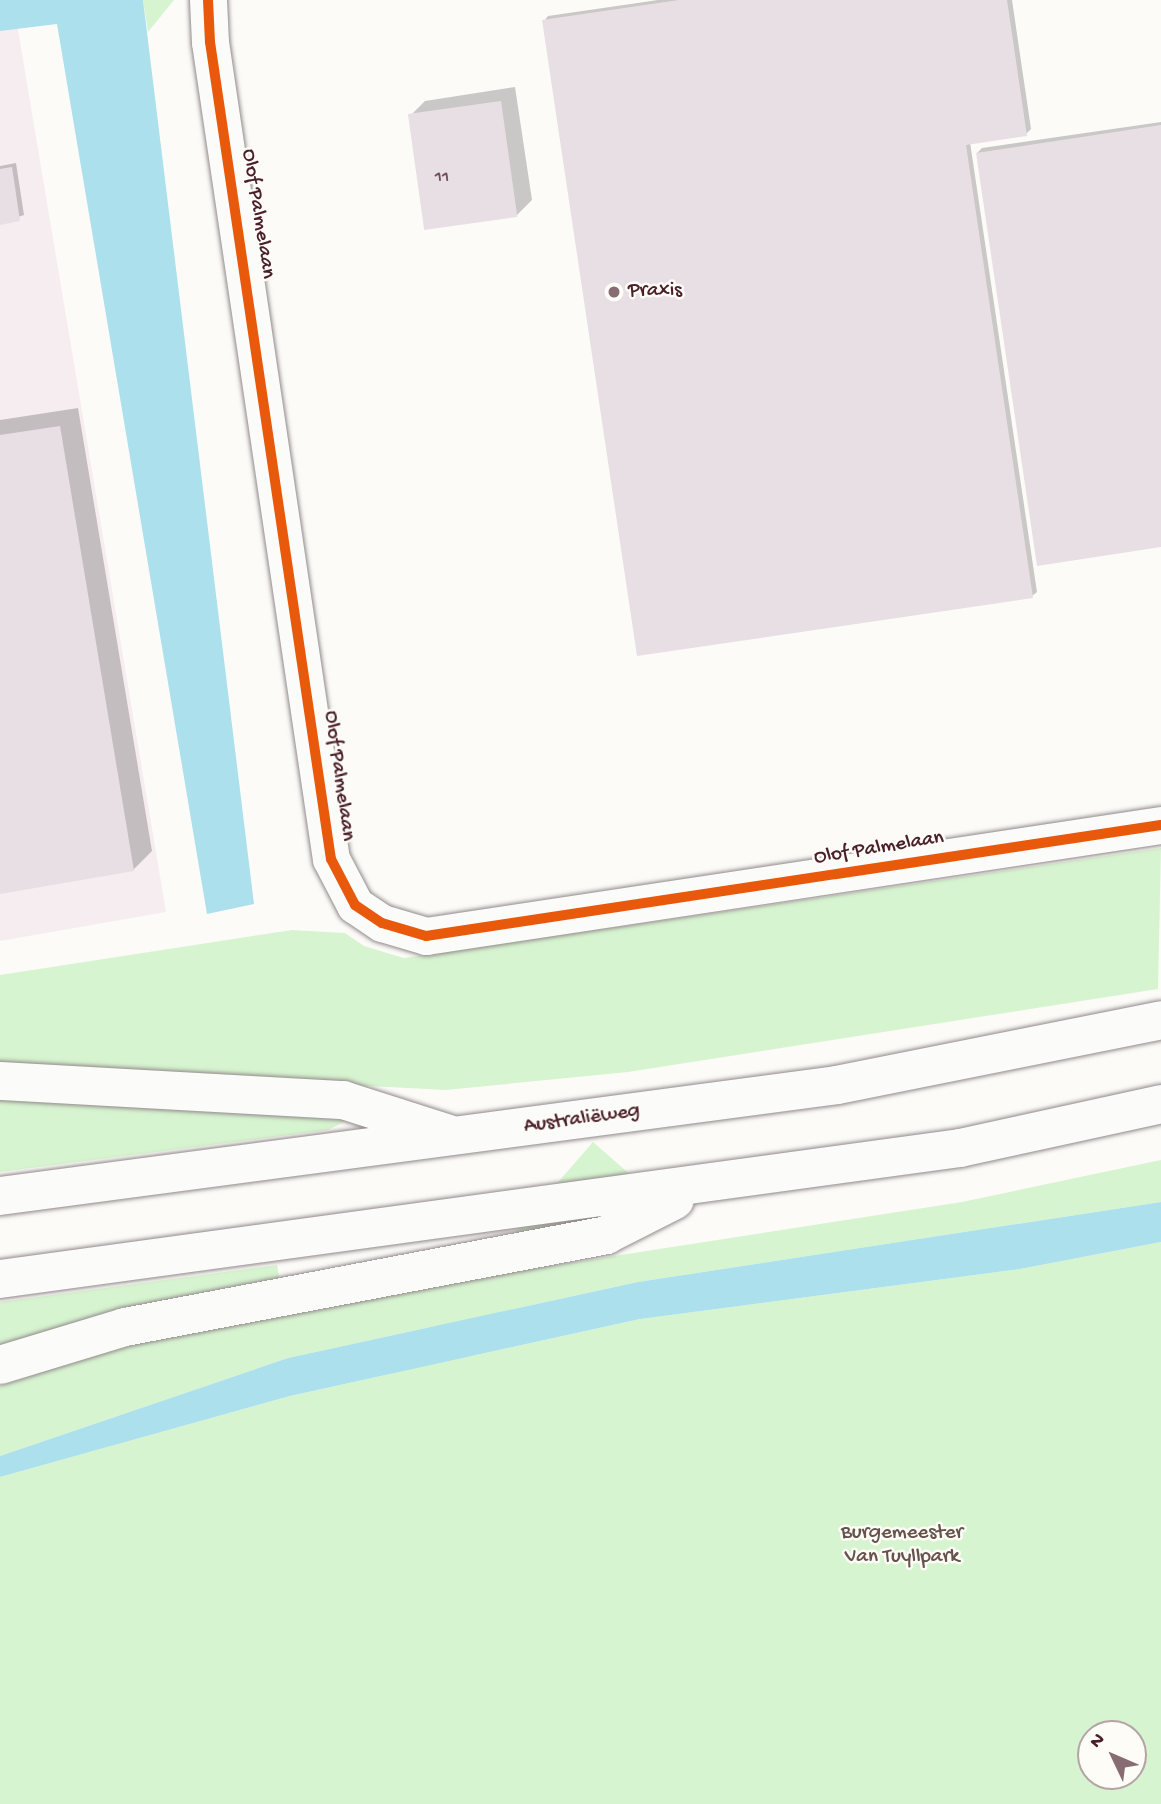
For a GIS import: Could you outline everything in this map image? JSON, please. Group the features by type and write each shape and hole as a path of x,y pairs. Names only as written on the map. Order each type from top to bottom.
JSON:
{"main road":[{"name":"Australiëweg","path":"0,1196 457,1137 837,1084 1161,1020"},
{"path":"0,1081 343,1100 457,1137"},
{"path":"0,1279 702,1186 960,1148 1161,1104"},
{"path":"0,1365 125,1327 606,1235 702,1186"}],"street":[{"name":"Olof Palmelaan","path":"208,0 210,42 331,859 355,905 382,923 426,936 1161,825"}],"shaded area":[{"path":"0,0 13,0 166,912 0,941"}],"green space":[{"path":"143,0 174,0 148,32"},
{"path":"1161,848 1158,989 628,1072 446,1090 0,1067 0,975 292,930 345,933 364,946 404,958"},
{"path":"0,1094 348,1120 328,1130 0,1172"},
{"path":"593,1142 630,1174 238,1625 201,1593"},
{"path":"1161,1160 1161,1202 638,1282 288,1358 0,1456 0,1386 119,1346 350,1297 962,1202"},
{"name":"Burgemeester Van Tuyllpark","path":"1161,1242 1161,1804 0,1804 0,1477 290,1396 640,1319 1020,1269"},
{"path":"277,1265 280,1281 0,1353 0,1302"}],"water":[{"path":"0,0 143,0 254,904 207,914 57,24 0,31"},
{"path":"1161,1202 1161,1242 1020,1269 640,1319 290,1396 0,1477 0,1456 288,1358 638,1282"}],"building":[{"path":"679,0 1007,0 1027,136 966,145 1033,598 637,656 542,20"},
{"path":"501,101 517,217 424,230 408,114"},
{"path":"1161,125 1161,547 1037,566 976,153"},
{"path":"12,167 20,221 0,225 0,169"},
{"path":"60,426 134,871 0,894 0,435"}],"cycle path":[{"path":"208,0 210,42 331,859 355,905 382,923 426,936 1161,825"}],"place":[{"name":"Praxis","path":"614,292"}]}
